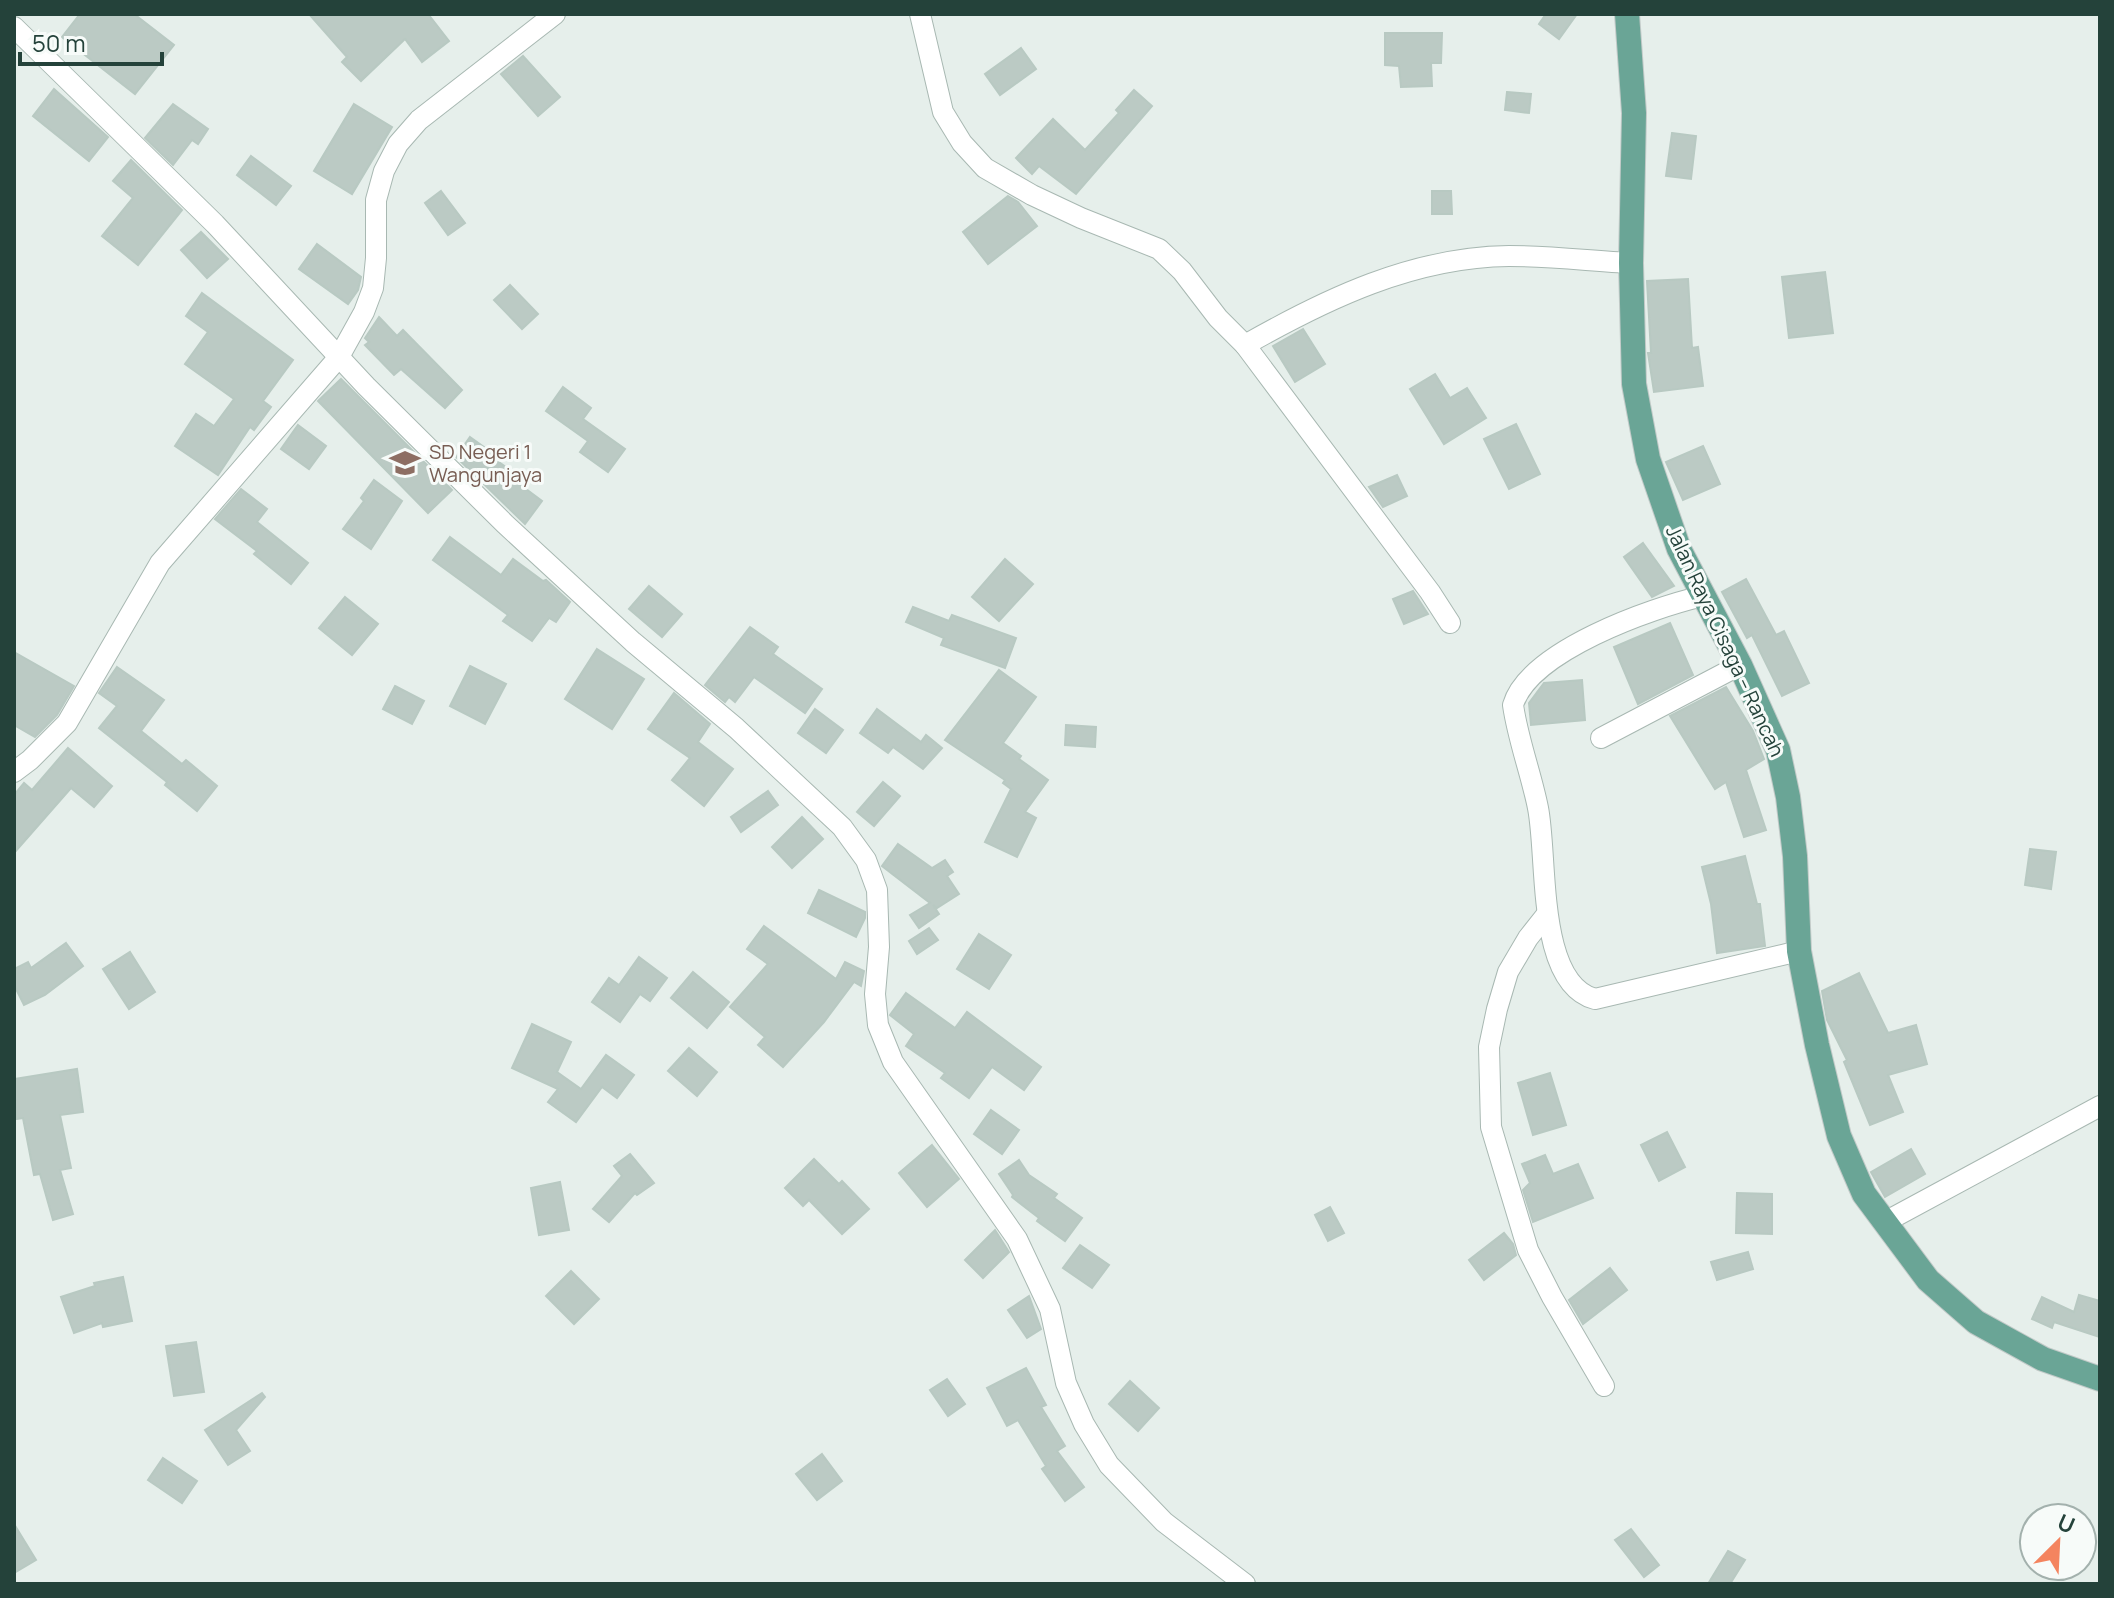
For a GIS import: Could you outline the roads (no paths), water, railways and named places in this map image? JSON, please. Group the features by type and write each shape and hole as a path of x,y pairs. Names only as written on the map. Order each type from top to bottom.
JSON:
{"main road":[{"name":"Jalan Raya Cisaga – Rancah","path":"1627,14 1634,113 1631,263 1634,384 1648,459 1679,549 1740,665 1778,750 1788,797 1795,856 1799,951 1839,1136 1864,1194 1928,1280 1976,1322 2043,1359 2100,1379"}],"street":[{"path":"14,772 67,723 160,563 339,357 364,312 373,288 376,200 384,171 398,144 419,120 555,14"},
{"path":"920,14 943,112 962,143 985,168 1056,206 1159,249 1182,271 1218,318 1245,345 1450,623"},
{"path":"14,27 215,224 339,357 505,524 633,642 736,728 842,827 866,860 877,890 879,947 875,994 878,1025 893,1062 1017,1239 1050,1309 1066,1383 1084,1424 1109,1465 1164,1522 1245,1584"},
{"path":"1245,345 1352,290 1412,270 1456,261 1507,256 1631,263"},
{"path":"1703,596 1613,625 1572,647 1527,678 1516,693 1513,705 1515,722 1530,772 1545,853 1547,914 1560,967 1572,988 1583,996 1595,999 1799,951"},
{"path":"1601,738 1740,665"},
{"path":"1547,914 1508,972 1497,1009 1489,1047 1491,1127 1528,1250 1604,1386"},
{"path":"1885,1222 2100,1106"}],"place":[{"name":"SD Negeri 1 Wangunjaya","path":"405,463"}]}
